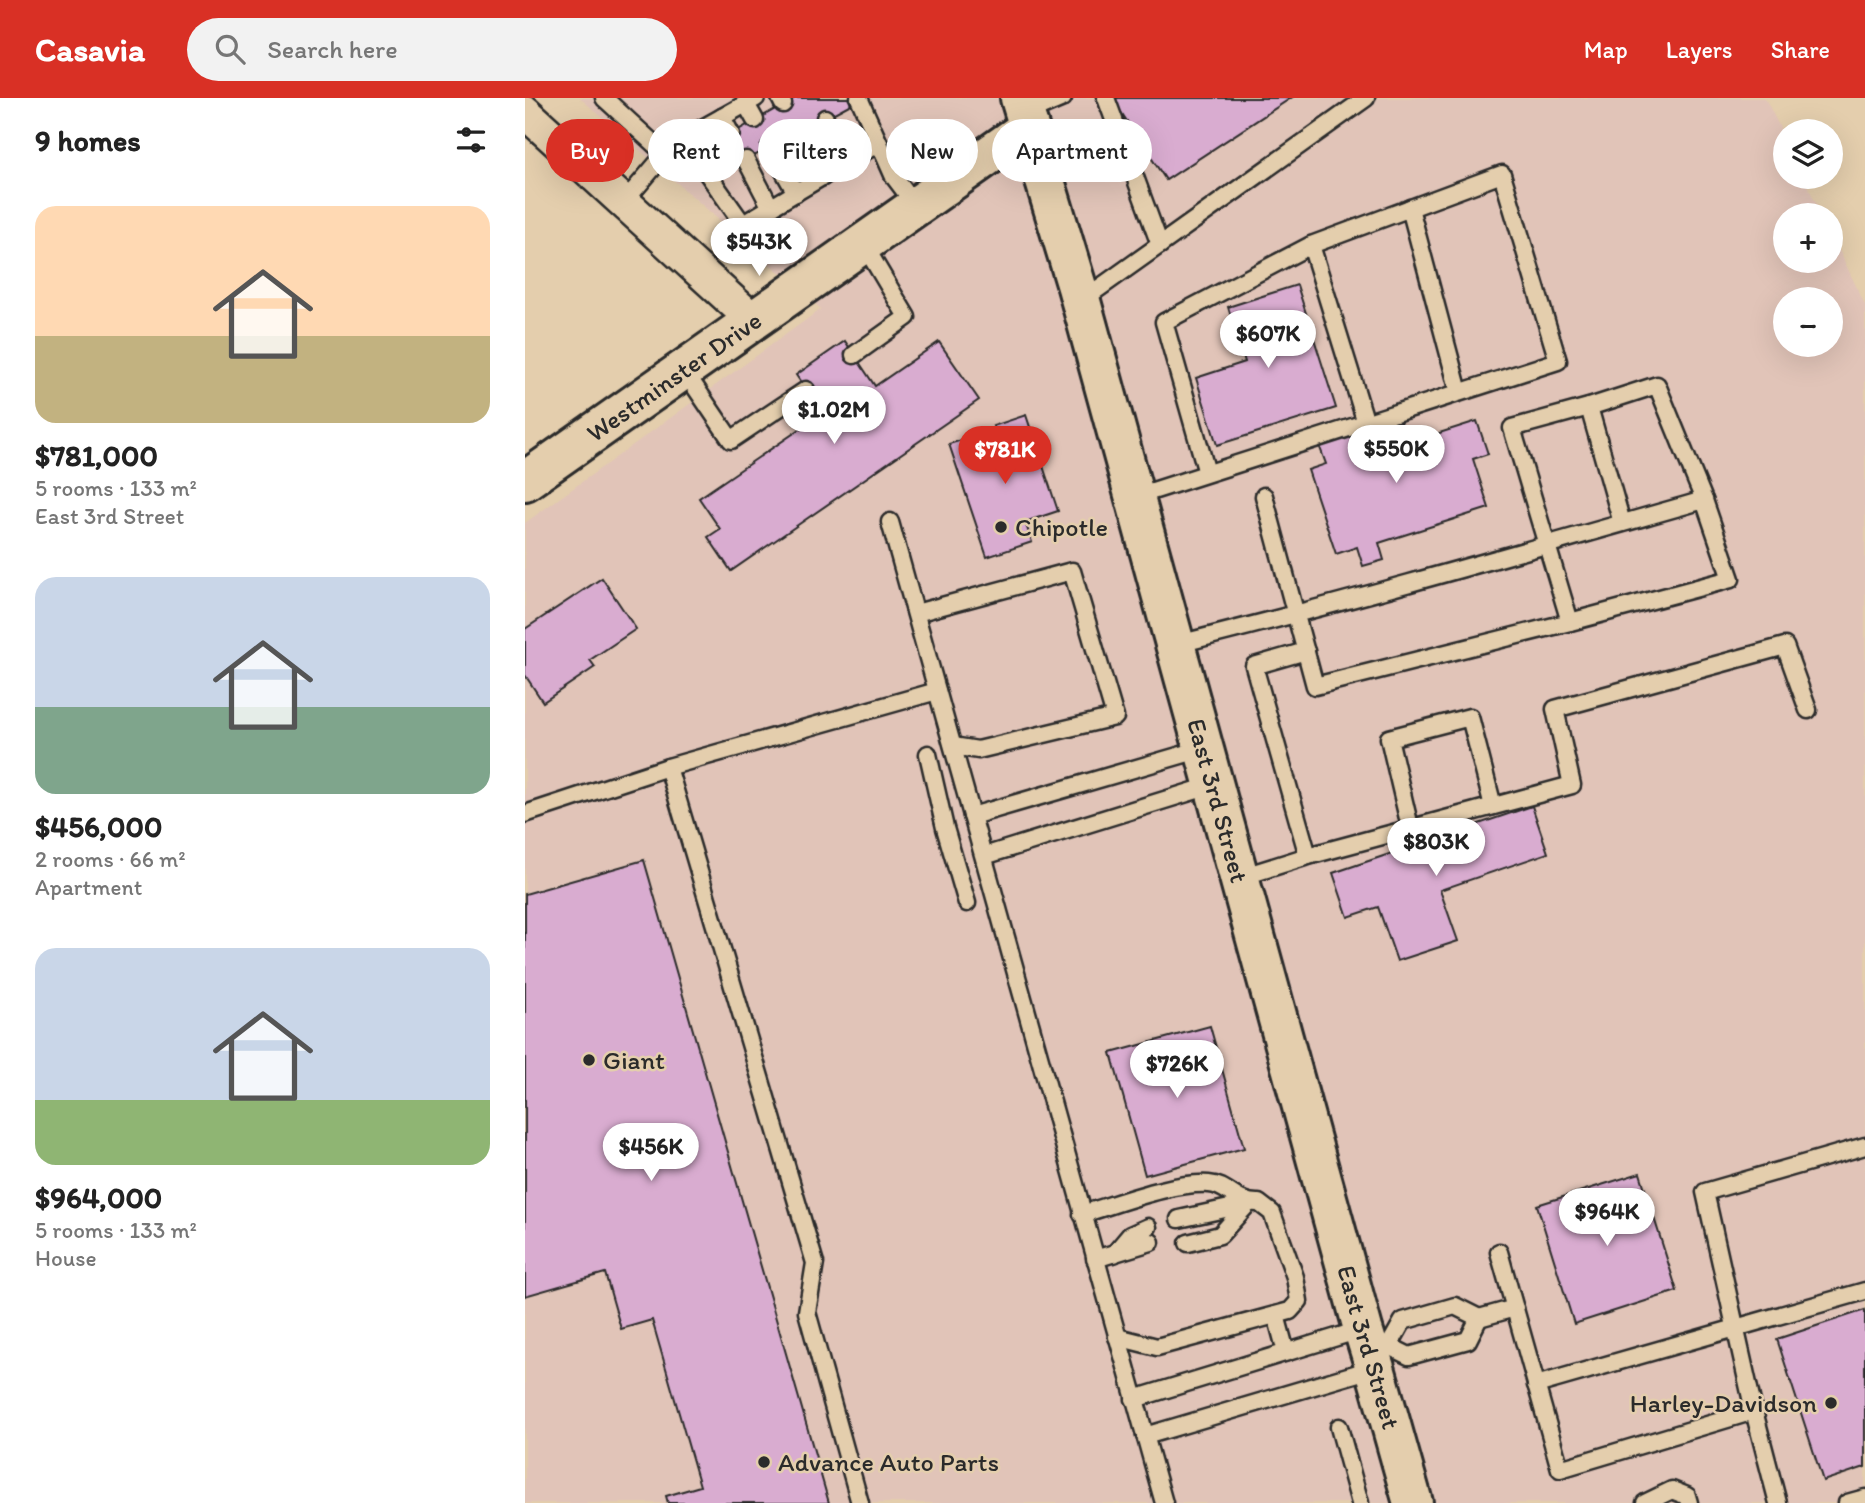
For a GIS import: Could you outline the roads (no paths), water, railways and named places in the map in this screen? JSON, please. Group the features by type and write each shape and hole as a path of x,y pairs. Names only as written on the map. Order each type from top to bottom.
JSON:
{"main road":[{"name":"Westminster Drive","path":"525,481 916,206 1025,113"},
{"name":"East 3rd Street","path":"1025,113 1081,301 1238,878 1374,1349 1413,1503"}],"street":[{"path":"525,112 752,319"}],"lane":[{"path":"604,98 648,138"},
{"path":"859,98 894,177 916,206"},
{"path":"868,115 874,98"},
{"path":"1025,113 1063,98"},
{"path":"1106,98 1160,245"},
{"path":"1081,301 1366,98"},
{"path":"718,119 751,101 755,120"},
{"path":"872,148 879,144"},
{"path":"745,160 771,208"},
{"path":"624,202 648,174"},
{"path":"1134,497 1558,360 1502,174 1311,245 1164,322 1207,473"},
{"path":"713,182 743,224 815,182"},
{"path":"790,182 796,193"},
{"path":"1410,208 1459,392"},
{"path":"854,355 907,317 863,242"},
{"path":"1311,245 1366,423"},
{"path":"683,369 731,440 806,390"},
{"path":"1264,496 1315,686 1570,622 1731,579 1704,500 1657,385 1513,428 1570,622"},
{"path":"1589,407 1622,523"},
{"path":"1174,645 1704,500"},
{"path":"890,522 1164,1503"},
{"path":"916,613 1072,571 1115,717 978,750 953,746"},
{"path":"1238,878 1410,827 1572,785 1555,709 1785,646 1808,710"},
{"path":"1306,651 1254,666 1308,856"},
{"path":"525,814 668,767 937,691"},
{"path":"1410,827 1389,738 1470,717 1493,806"},
{"path":"972,816 1202,749"},
{"path":"928,754 945,828 967,903"},
{"path":"668,767 815,1263 807,1312 860,1503"},
{"path":"983,856 1213,785"},
{"path":"1778,1503 1754,1411 1705,1192 1865,1146"},
{"path":"1083,1214 1186,1184 1214,1184 1248,1204"},
{"path":"1117,1337 1157,1347 1290,1311 1299,1301 1295,1277 1272,1213 1259,1203 1248,1204 1183,1232 1220,1234 1248,1204"},
{"path":"1095,1259 1114,1254 1138,1257 1151,1240 1130,1235 1114,1254"},
{"path":"1499,1252 1560,1469 1754,1411"},
{"path":"1536,1385 1865,1291"},
{"path":"1145,1436 1374,1349 1403,1321 1455,1306 1479,1318 1515,1308"},
{"path":"1276,1315 1286,1352"},
{"path":"1134,1399 1286,1352 1374,1349 1409,1356 1468,1340 1479,1318"},
{"path":"1339,1427 1360,1503"},
{"path":"1645,1503 1672,1490 1687,1496 1689,1503"},
{"path":"1847,1503 1865,1498"}],"place":[{"name":"Chipotle","path":"1001,527"},
{"name":"Giant","path":"589,1060"},
{"name":"Harley-Davidson","path":"1831,1403"},
{"name":"Advance Auto Parts","path":"764,1462"}]}
